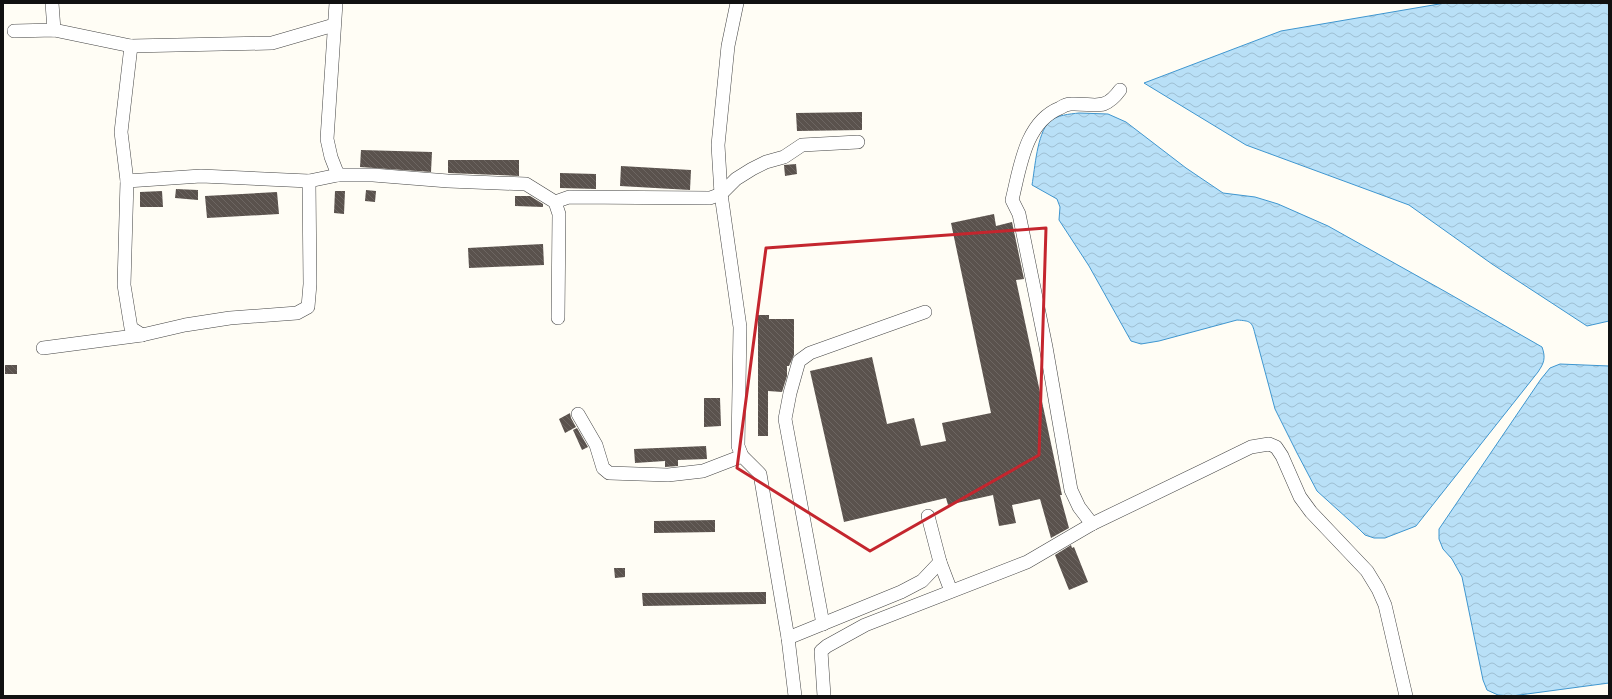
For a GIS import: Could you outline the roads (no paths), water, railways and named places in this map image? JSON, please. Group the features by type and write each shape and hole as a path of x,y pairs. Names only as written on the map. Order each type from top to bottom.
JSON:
{"lane":[{"path":"52,3 54,30"},
{"path":"336,3 327,139 331,157 338,175"},
{"path":"737,3 728,46 718,145 721,194 740,327 738,446 742,456 760,474 788,638 795,696"},
{"path":"14,31 54,30 131,46 272,43 334,25"},
{"path":"131,46 121,132 127,181 124,285 131,328 142,335"},
{"path":"1092,524 1079,507 1071,490 1046,347 1019,214 1012,200 1026,146 1039,124 1053,110 1069,104 1095,106 1104,105 1114,98 1120,90"},
{"path":"555,202 569,197 710,198 721,194 736,179 752,169 766,162 784,157 802,144 858,142"},
{"path":"127,181 201,176 309,181 338,175 373,175 448,182 526,184 555,202 559,214 558,318"},
{"path":"43,348 142,335 185,325 230,318 297,313 308,307 310,284 309,181"},
{"path":"823,624 785,419 790,393 799,361 810,353 925,312"},
{"path":"578,414 596,445 603,468 609,473 668,475 703,471 742,456"},
{"path":"824,696 821,651 827,646 865,625 1027,562 1092,524 1251,447 1269,444 1276,447 1287,467 1300,497 1311,512 1368,571 1378,589 1385,605 1406,696"},
{"path":"928,516 940,562 951,591"},
{"path":"788,638 901,592 922,581 940,562"}],"water":[{"path":"1445,3 1609,3 1609,321 1587,326 1492,264 1409,205 1246,145 1144,83 1281,31"},
{"path":"1079,113 1108,114 1126,122 1186,168 1223,193 1255,197 1278,204 1328,226 1542,347 1544,360 1538,372 1416,526 1385,538 1374,538 1365,535 1317,491 1275,409 1254,330 1250,322 1237,320 1159,341 1141,344 1131,341 1089,266 1059,220 1060,207 1057,199 1032,185 1039,143 1045,127 1055,118 1063,115"},
{"path":"1560,364 1609,366 1609,683 1512,696 1498,695 1487,690 1483,680 1462,577 1452,559 1443,549 1439,539 1439,529 1541,379 1550,368"}]}
